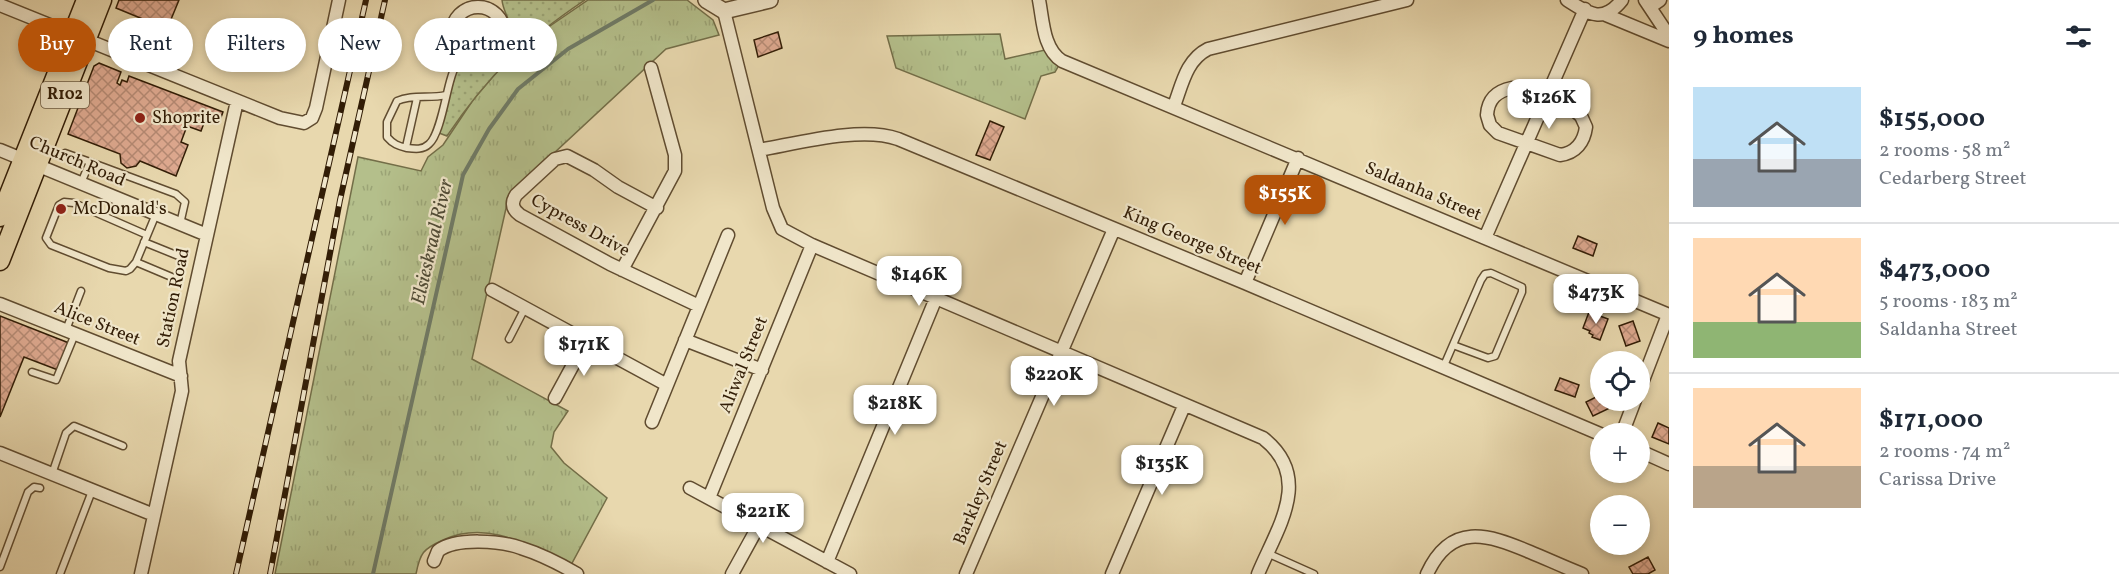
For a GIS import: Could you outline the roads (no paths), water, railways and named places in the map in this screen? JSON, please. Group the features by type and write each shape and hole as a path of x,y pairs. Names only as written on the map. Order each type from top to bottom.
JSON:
{"main road":[{"name":"R102","path":"83,18 86,0"},
{"name":"R102","path":"91,18 102,0"},
{"name":"R102","path":"0,261 30,164 66,72"},
{"name":"R102","path":"0,218 30,164"}],"street":[{"path":"96,43 237,101 293,122 304,123 312,118 339,0"},
{"path":"706,0 724,11 777,220 782,229 812,245 1263,438 1277,451 1286,466 1290,480 1289,497 1258,574"},
{"path":"724,11 770,0"},
{"name":"Saldanha Street","path":"1039,0 1049,47 1053,54 1062,61 1669,315"},
{"path":"1174,106 1189,66 1200,53 1208,49 1407,0"},
{"path":"1567,0 1669,41"},
{"path":"1606,15 1622,0"},
{"path":"1651,2 1669,36"},
{"path":"457,18 466,9 490,4 499,18"},
{"path":"0,5 34,18"},
{"path":"1485,238 1585,9"},
{"path":"622,270 672,180 676,163 651,68"},
{"path":"1512,88 1546,99 1573,109 1581,116 1586,127 1578,147 1568,154 1553,153 1504,136 1494,129 1487,115 1491,100 1500,91 1512,88"},
{"name":"Station Road","path":"141,574 182,391 179,361 237,101"},
{"name":"King George Street","path":"759,150 861,134 888,136 1114,228 1590,431"},
{"name":"Church Road","path":"0,150 207,235"},
{"name":"Cypress Drive","path":"657,208 567,156 555,159 516,195 513,203 516,213 622,270 699,306"},
{"path":"1245,283 1298,158"},
{"name":"Barkley Street","path":"966,574 1114,228"},
{"path":"652,422 728,235"},
{"name":"Aliwal Street","path":"710,498 812,245"},
{"path":"492,290 667,385"},
{"path":"827,562 936,298"},
{"name":"Alice Street","path":"0,304 182,376"},
{"path":"1650,363 1669,315"},
{"path":"685,340 762,370"},
{"path":"555,398 586,341"},
{"path":"1112,574 1184,406"},
{"path":"0,453 154,515"},
{"path":"1650,455 1669,464"},
{"path":"690,488 850,574"},
{"path":"732,574 759,525"},
{"path":"1427,574 1441,552 1457,540 1472,536 1500,539 1576,573"},
{"path":"434,561 438,551 450,545 471,542 503,543 521,548 577,574"}],"lane":[{"path":"446,95 397,101 387,122 387,137 393,143 406,147 422,148 431,143 434,138 453,72"},
{"path":"406,147 417,98"},
{"path":"65,153 176,194 183,199 185,205 180,224"},
{"path":"81,184 90,162"},
{"path":"156,214 145,238 136,262 126,271 51,245 46,238 58,205 68,202 145,238 181,256"},
{"path":"136,262 174,278"},
{"path":"1443,368 1453,345 1485,274 1491,273 1522,287 1522,292 1493,358 1453,345"},
{"path":"32,372 54,381 57,379 81,291"},
{"path":"508,339 525,308"},
{"path":"52,474 66,433 74,426 123,446"},
{"path":"0,567 28,492 34,487 40,488"},
{"path":"60,574 92,490"},
{"path":"1267,553 1314,574"}],"waterway":[{"name":"Elsieskraal River","path":"373,574 463,175 489,129 518,89 568,49 653,0"}],"railway":[{"path":"236,574 366,0"},
{"path":"270,574 340,200 385,0"}],"place":[{"name":"Shoprite","path":"140,118"},
{"name":"McDonald's","path":"61,209"}]}
